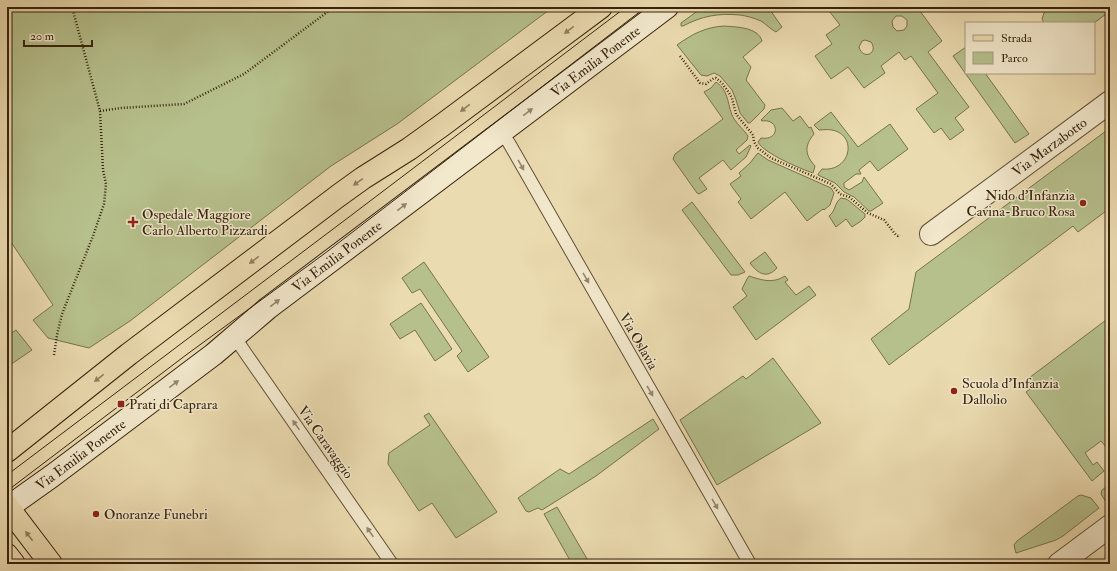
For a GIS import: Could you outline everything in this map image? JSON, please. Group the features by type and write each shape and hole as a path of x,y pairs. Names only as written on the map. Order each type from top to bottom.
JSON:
{"main road":[{"path":"7,451 129,354 338,196 441,126 600,7"},
{"path":"7,507 51,564"},
{"path":"7,555 14,564"}],"street":[{"name":"Via Emilia Ponente","path":"7,507 52,476 214,354 268,308 667,7"},
{"name":"Via Marzabotto","path":"931,234 1110,102"},
{"path":"1059,564 1110,526"}],"lane":[{"name":"Via Oslavia","path":"501,132 513,150 750,564"},
{"name":"Via Caravaggio","path":"235,336 392,564"}],"path":[{"path":"54,355 62,314 104,204 106,184 103,170 100,111 72,7"},
{"path":"100,111 121,108 184,104 244,74 334,7"},
{"path":"680,56 700,83 706,84 716,78 722,83 732,98 736,114 751,132 755,144 762,152 771,158 831,184 840,194 852,199 868,213 884,220 896,235 900,235"}],"green space":[{"name":"Ospedale Maggiore Carlo Alberto Pizzardi","path":"7,7 553,7 397,124 331,166 130,321 89,348 48,338 33,320 53,305 7,236"},
{"path":"703,7 768,7 782,27 776,32 763,22 745,16 732,14 710,16 681,26 681,23"},
{"path":"826,7 886,7 889,11 894,7 917,7 942,41 928,52 969,107 955,118 964,130 950,140 941,128 934,133 916,109 938,93 911,56 905,60 899,52 881,66 885,73 864,88 848,67 831,79 815,56 832,44 826,35 840,25","holes":["896,16 902,16 907,20 907,26 904,30 897,31 893,27 892,21","865,40 871,42 873,46 870,54 864,54 859,47 862,41"]},
{"path":"1051,7 1108,7 1110,11 1095,22 1044,22 1042,19 1044,13"},
{"path":"724,26 740,27 751,30 760,36 762,41 743,57 751,67 746,80 765,105 764,109 750,123 748,123 740,113 732,90 720,76 714,73 707,76 701,75 677,45 699,32"},
{"path":"965,48 965,73 953,56"},
{"path":"966,74 986,74 1029,134 1015,143"},
{"path":"716,82 721,86 726,94 734,119 748,136 747,140 736,150 739,154 750,145 751,146 746,157 731,170 723,160 699,178 707,189 699,194 673,159 675,154 723,119 704,92 711,88"},
{"path":"782,108 793,121 800,116 809,128 811,127 814,134 807,146 807,150 809,158 815,166 813,173 774,156 758,142 761,138 767,138 775,133 772,123 761,120 771,110"},
{"path":"831,112 858,147 890,124 908,149 878,171 870,161 859,170 861,174 856,174 844,183 844,187 849,190 862,182 864,177 883,203 871,211 869,211 854,197 844,192 835,183 818,175 822,169 832,168 839,165 845,159 848,152 848,145 840,133 832,130 819,130 814,125"},
{"path":"1110,128 1110,208 1078,232 1073,226 889,365 871,339 909,309 916,272"},
{"path":"758,153 768,160 831,188 834,193 830,205 807,221 785,192 751,219 738,202 741,199 730,184 741,176 739,173"},
{"path":"841,198 848,200 865,214 865,217 861,221 852,227 846,219 836,227 829,216"},
{"path":"692,202 745,272 738,275 731,275 682,210"},
{"path":"765,252 777,268 770,273 763,274 756,270 750,263"},
{"path":"424,262 489,357 468,372 457,356 462,351 420,289 412,293 402,278"},
{"path":"749,276 771,281 785,276 788,280 785,282 796,295 809,286 816,295 756,340 733,307 747,296 742,289"},
{"path":"421,303 452,349 435,361 415,330 400,339 390,324"},
{"path":"1110,317 1110,452 1101,441 1085,453 1093,465 1097,462 1104,471 1092,481 1026,392 1034,386 1029,378"},
{"path":"16,330 32,350 7,367 7,336"},
{"path":"773,358 821,423 717,485 680,420 743,376 746,379"},
{"path":"429,413 497,512 456,538 432,503 419,511 388,464 389,453 430,425 424,416"},
{"path":"653,419 659,429 596,476 542,510 538,508 529,512 526,511 518,498 560,469 569,474"},
{"path":"1110,452 1110,461 1106,456"},
{"path":"1110,484 1110,499 1106,502 1101,494 1102,490"},
{"path":"1081,495 1091,498 1099,508 1056,540 1016,553 1014,545 1017,541"},
{"path":"557,507 590,564 572,564 544,514"}],"tram line":[{"path":"7,475 626,7"},
{"path":"7,491 186,355 324,254 646,7"}],"place":[{"name":"Nido d'Infanzia Cavina-Bruco Rosa","path":"1083,203"},
{"name":"Ospedale Maggiore Carlo Alberto Pizzardi","path":"133,222"},
{"name":"Scuola d'Infanzia Dallolio","path":"954,391"},
{"name":"Prati di Caprara","path":"121,404"},
{"name":"Onoranze Funebri","path":"96,514"}]}
